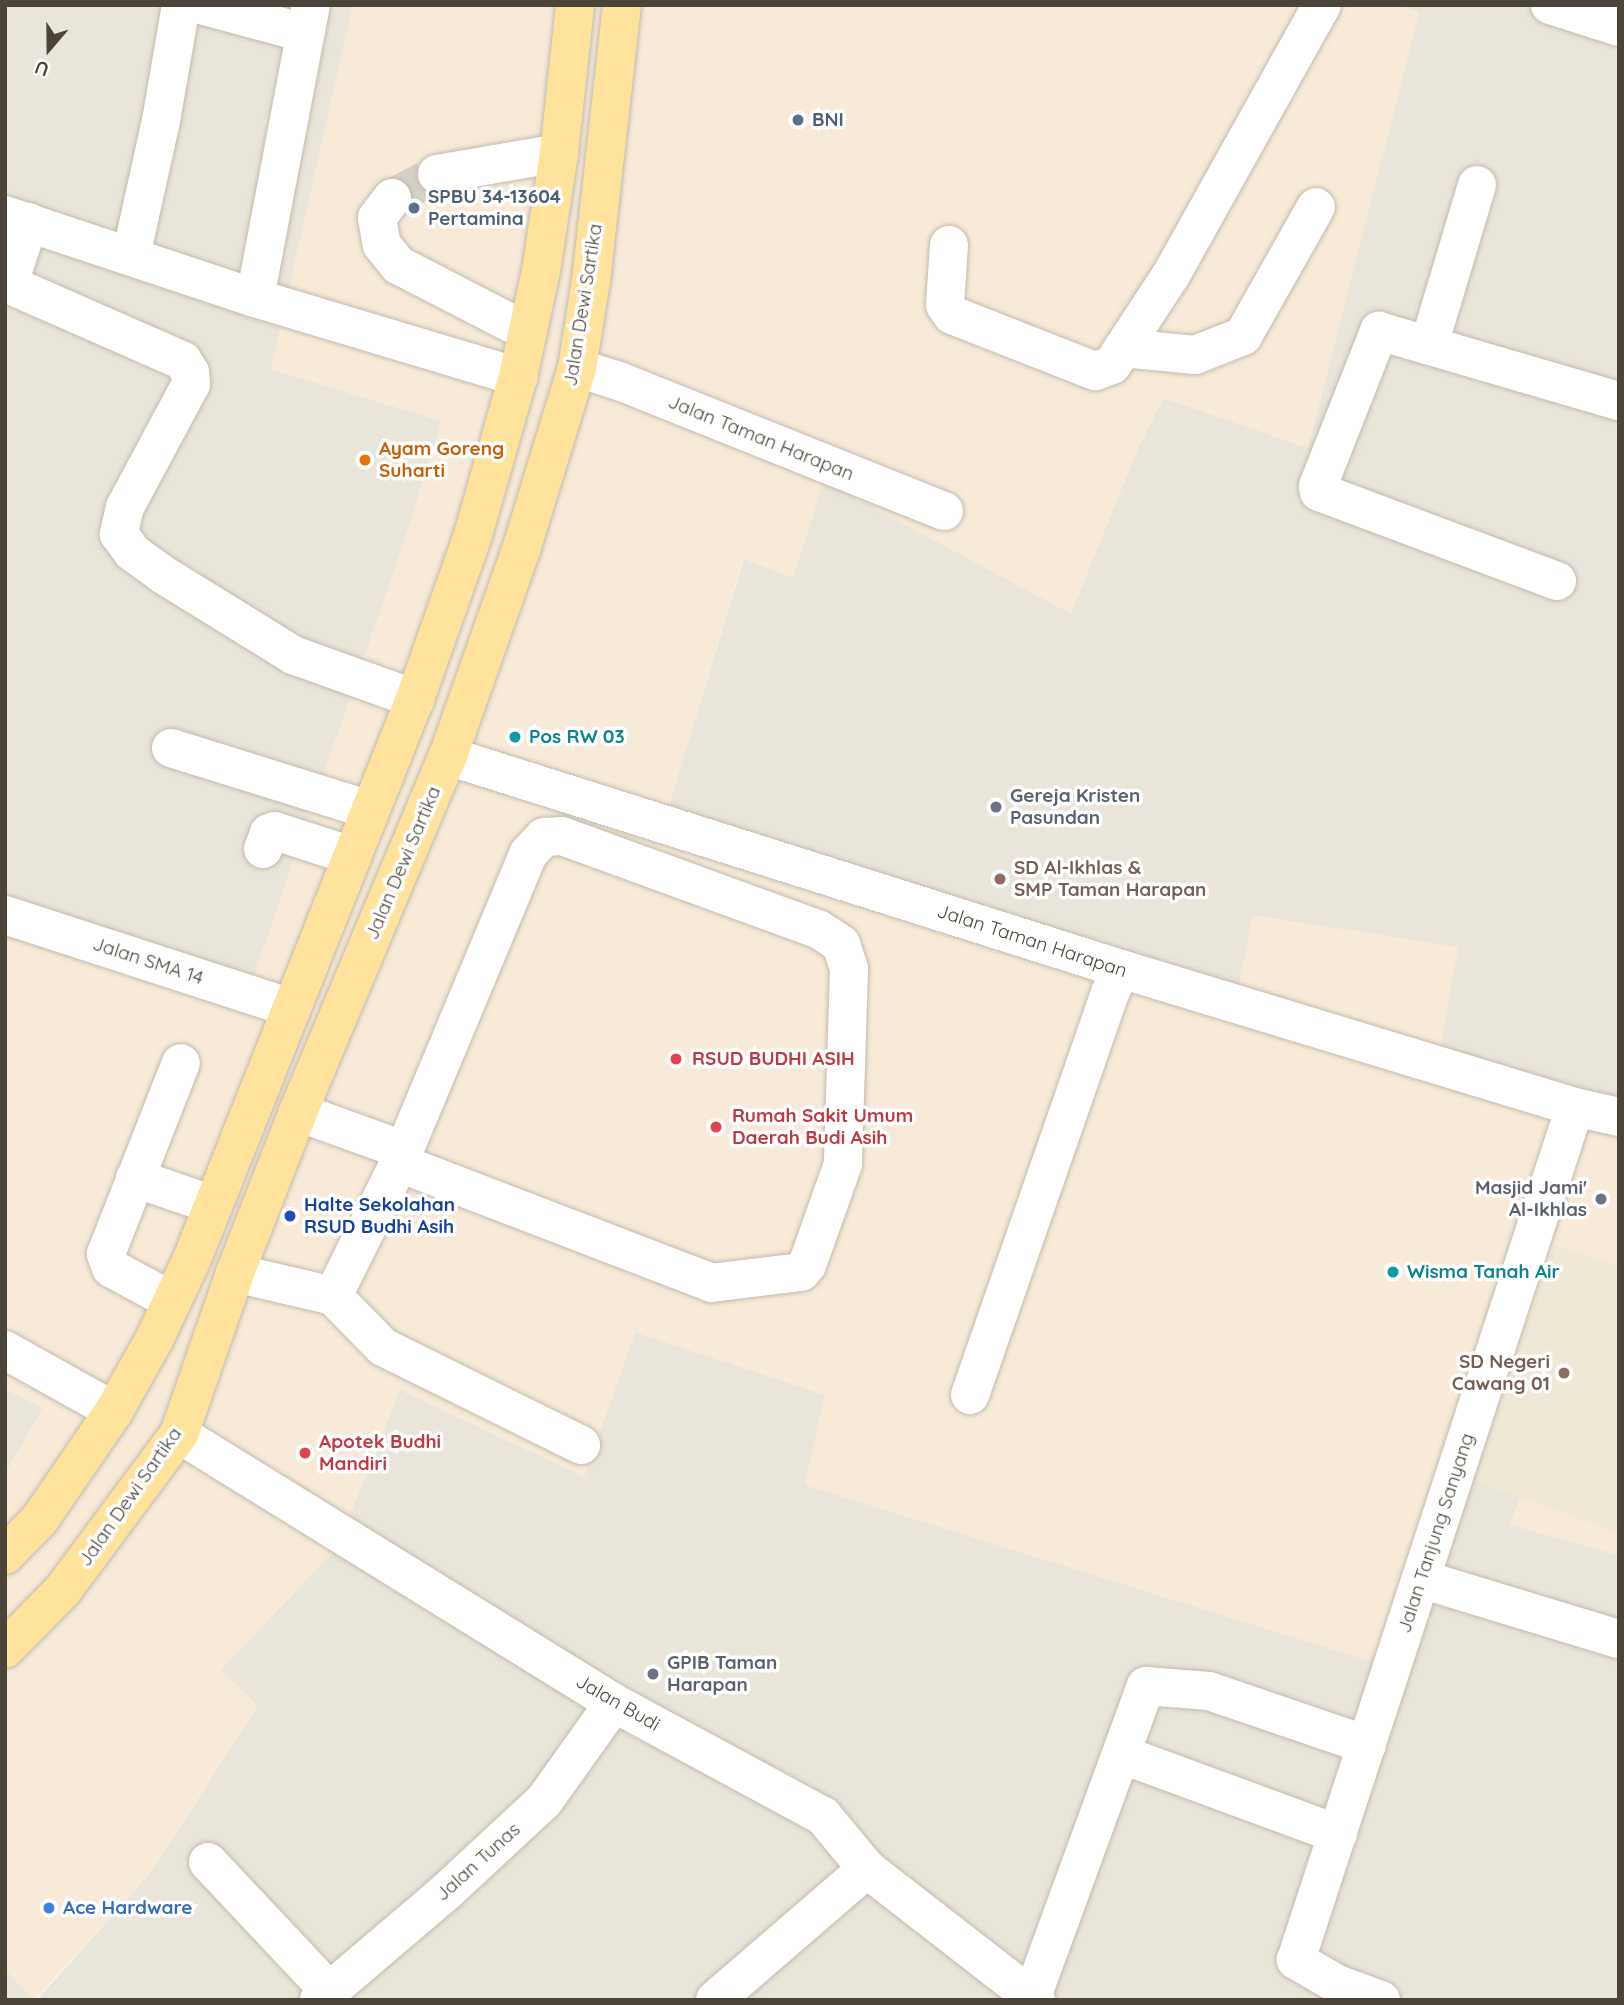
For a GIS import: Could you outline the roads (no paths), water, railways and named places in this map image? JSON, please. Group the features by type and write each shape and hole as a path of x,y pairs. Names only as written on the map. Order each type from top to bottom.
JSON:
{"main road":[{"path":"5,1555 40,1519 114,1411 172,1301 415,699 473,535 518,377 559,153 575,5"},
{"name":"Jalan Dewi Sartika","path":"5,1649 63,1590 179,1434 235,1273 298,1112 448,756 521,550 577,368 591,281 622,5"}],"street":[{"path":"131,256 161,121 181,5"},
{"path":"201,5 308,19 255,298"},
{"path":"949,245 946,305 952,315 1095,371 1112,365 1171,275 1322,5"},
{"path":"1550,5 1619,27"},
{"path":"437,174 559,153"},
{"path":"1429,345 1476,185"},
{"path":"392,198 377,218 383,245 398,265 528,332"},
{"path":"1123,348 1195,355 1243,336 1316,207"},
{"path":"415,699 293,655 162,574 132,552 119,534 125,507 191,384 190,372 183,361 17,288 12,274 17,218 255,298 518,377"},
{"path":"1557,581 1319,492 1318,486 1376,336 1385,331 1619,401"},
{"name":"Jalan Taman Harapan","path":"577,368 619,381 944,511"},
{"path":"171,748 370,810"},
{"name":"Jalan Taman Harapan","path":"448,756 1121,969 1575,1107 1619,1117"},
{"path":"263,849 272,831 352,856"},
{"path":"298,1112 401,1157 712,1283 800,1272 807,1265 843,1164 849,969 841,944 818,929 575,840 562,836 544,837 528,854 401,1157 333,1296"},
{"name":"Jalan SMA 14","path":"5,915 291,1008"},
{"path":"970,1395 1110,993 1121,969"},
{"path":"172,1301 111,1268 106,1254 181,1063"},
{"name":"Jalan Tanjung Sanyang","path":"1381,2000 1337,1984 1296,1960 1575,1107"},
{"path":"135,1178 213,1205"},
{"path":"235,1273 333,1296 383,1347 582,1445"},
{"path":"5,1350 114,1411"},
{"name":"Jalan Budi","path":"179,1434 614,1703 823,1816 867,1869 1034,1998"},
{"path":"1421,1579 1619,1639"},
{"path":"1034,1998 1146,1686 1209,1691 1367,1745"},
{"name":"Jalan Tunas","path":"323,1995 447,1891 544,1801 614,1703"},
{"path":"1123,1755 1338,1834"},
{"path":"208,1862 323,1995"},
{"path":"715,2000 867,1869"}],"tunnel":[{"path":"392,198 437,174"}],"place":[{"name":"BNI","path":"798,120"},
{"name":"SPBU 34-13604 Pertamina","path":"414,208"},
{"name":"Ayam Goreng Suharti","path":"365,460"},
{"name":"Pos RW 03","path":"515,737"},
{"name":"Gereja Kristen Pasundan","path":"996,807"},
{"name":"SD Al-Ikhlas & SMP Taman Harapan","path":"1000,879"},
{"name":"RSUD BUDHI ASIH","path":"676,1059"},
{"name":"Rumah Sakit Umum Daerah Budi Asih","path":"716,1127"},
{"name":"Masjid Jami' Al-Ikhlas","path":"1601,1199"},
{"name":"Halte Sekolahan RSUD Budhi Asih","path":"290,1216"},
{"name":"Wisma Tanah Air","path":"1393,1272"},
{"name":"SD Negeri Cawang 01","path":"1564,1373"},
{"name":"Apotek Budhi Mandiri","path":"305,1453"},
{"name":"GPIB Taman Harapan","path":"653,1674"},
{"name":"Ace Hardware","path":"49,1908"}]}
